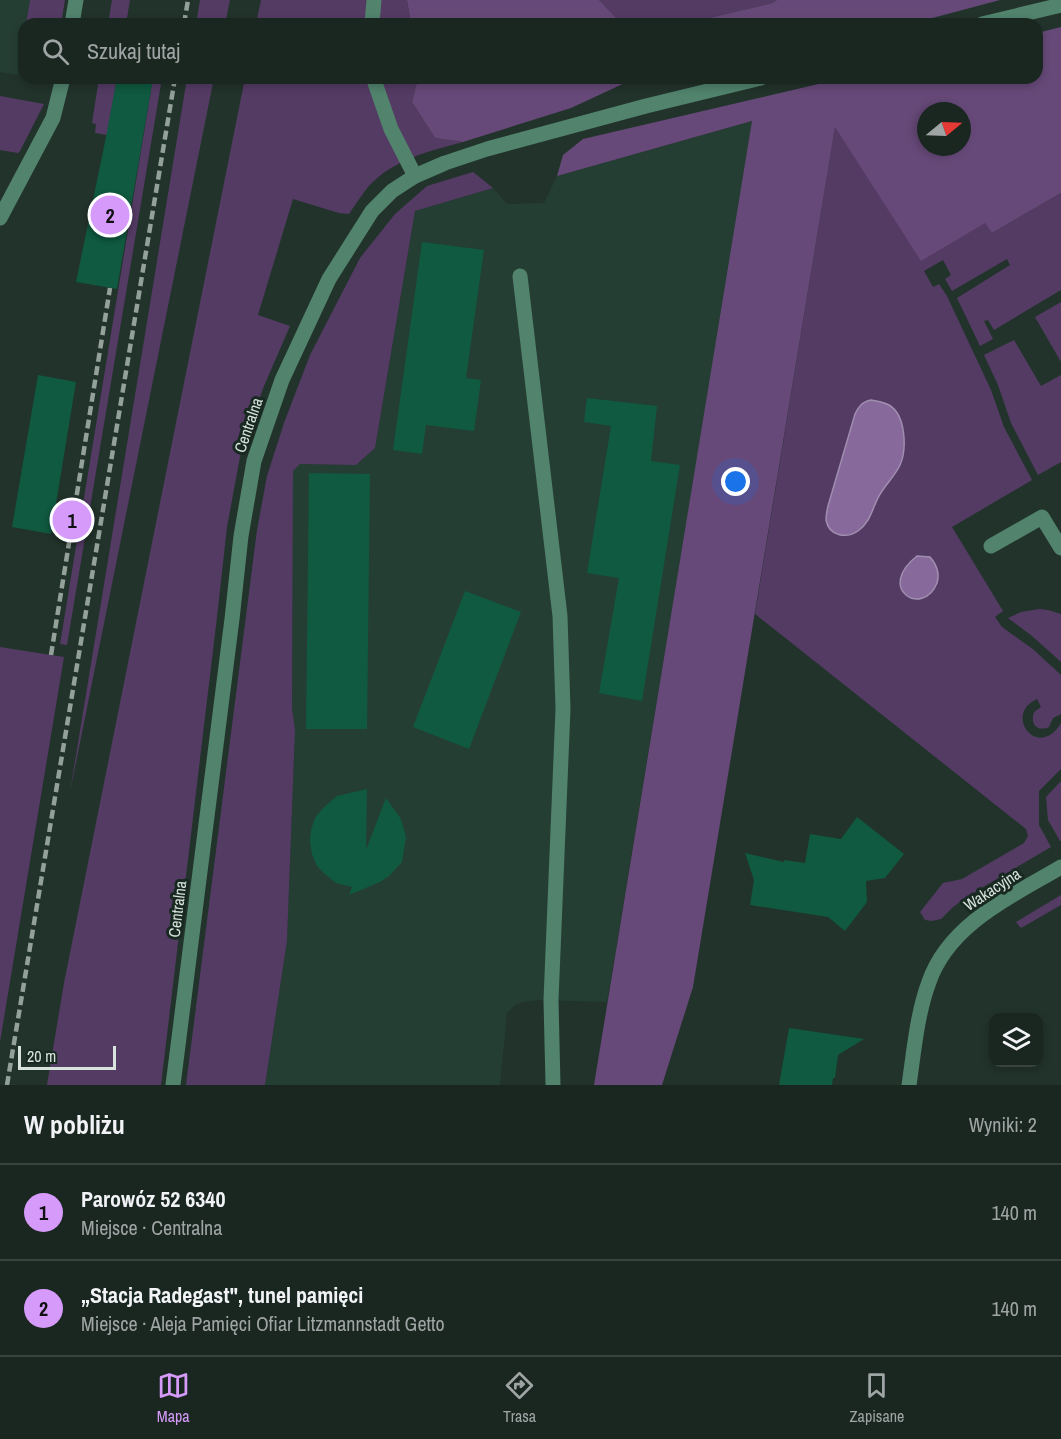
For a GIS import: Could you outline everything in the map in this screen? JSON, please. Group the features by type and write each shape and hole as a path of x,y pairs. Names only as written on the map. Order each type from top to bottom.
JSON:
{"street":[{"path":"73,18 76,0"},
{"path":"372,18 374,0"},
{"path":"1007,18 1061,5"},
{"path":"0,218 52,118 61,84"},
{"path":"375,84 391,129 415,176"},
{"name":"Centralna","path":"173,1085 241,536 254,461 282,380 329,279 372,211 392,191 415,176 487,149 736,84"},
{"path":"520,276 560,616 563,709 551,1000 553,1085"},
{"path":"991,546 1042,517 1061,548"},
{"name":"Wakacyjna","path":"909,1085 922,1005 929,980 937,964 957,937 977,918 1061,867"}],"shaded area":[{"path":"0,0 30,0 27,18 18,18 18,75 0,72"},
{"path":"30,0 65,0 62,18 27,18"},
{"path":"112,0 130,0 127,18 109,18"},
{"path":"200,0 230,0 226,18 197,18"},
{"path":"261,0 407,0 410,18 257,18"},
{"path":"407,0 599,0 616,18 410,18"},
{"path":"599,0 777,0 709,18 616,18"},
{"path":"777,0 1000,0 932,18 709,18"},
{"path":"1061,27 1061,193 992,233 985,223 921,261 835,127 693,987 662,1085 594,1085 752,121 557,176 563,155 583,139 818,84 1043,84 1043,32"},
{"path":"98,84 116,84 107,135 95,133 96,124 92,123"},
{"path":"152,84 161,84 67,645 60,644"},
{"path":"186,84 213,84 70,792"},
{"path":"244,84 416,84 412,102 435,138 463,142 412,158 388,170 368,187 349,214 293,199 258,315 290,326 264,386 242,446 227,527 161,1085 47,1085 64,983"},
{"path":"416,84 623,84 571,108 463,142 435,138 412,102"},
{"path":"0,96 44,104 18,153 0,150"},
{"path":"753,121 607,1002 538,1000 515,1005 507,1013 500,1085 265,1085 287,941 295,729 292,708 293,471 300,464 356,465 375,448 415,211 493,188 507,204 544,203 557,176"},
{"path":"835,126 985,222 992,233 1061,193 1061,290 994,330 988,320 984,321 993,339 980,346 957,298 1010,265 1007,259 952,291 945,279 951,275 943,260 924,271 933,287 939,284 947,296 991,390 1004,427 1032,480 952,527 1003,611 995,617 1002,627 1034,650 1061,675 1061,714 1053,718 1049,727 1038,728 1034,723 1034,712 1041,707 1037,699 1027,706 1023,715 1023,724 1028,731 1043,738 1052,734 1061,723 1061,769 1039,791 1039,825 1051,847 978,890 953,907 941,919 932,921 925,920 920,912 943,883 962,879 1024,843 1028,836 1026,829 755,614"},
{"path":"473,172 493,188 415,211 375,448 356,465 300,464 293,471 292,708 295,729 287,941 265,1085 186,1085 257,530 267,476 310,355 360,258 395,214 427,186"},
{"path":"1061,302 1061,362 1035,317"},
{"path":"1014,340 1041,386 1061,375 1061,462 1038,475 1011,423 998,385 984,355"},
{"path":"871,400 889,405 899,416 904,442 902,458 898,469 879,496 866,523 858,531 848,535 834,533 826,520 828,506 855,414 861,405"},
{"path":"917,556 930,557 936,566 938,576 937,583 930,593 922,598 913,599 901,588 900,579 905,568"},
{"path":"1039,609 1061,614 1061,662 1008,618 1021,612"},
{"path":"0,647 64,657 0,1042"},
{"path":"1061,781 1060,841 1048,820 1046,797"},
{"path":"1061,895 1061,905 1021,928 1016,922"}],"building":[{"path":"116,84 152,84 117,289 76,282"},
{"path":"422,242 484,250 466,378 481,380 474,431 426,425 422,454 393,450"},
{"path":"38,375 76,382 51,534 12,527"},
{"path":"587,398 657,406 651,461 680,465 642,701 599,693 619,578 587,573 611,426 584,422"},
{"path":"309,473 370,474 367,729 306,729"},
{"path":"465,591 521,612 469,749 413,727"},
{"path":"367,789 366,850 386,798 401,819 406,837 402,862 380,882 349,895 352,887 336,883 317,866 310,842 311,830 315,818 337,796"},
{"path":"857,817 904,854 885,878 866,881 867,902 845,931 828,917 750,905 754,880 745,853 784,862 784,860 805,863 810,834 841,839"},
{"path":"789,1028 864,1039 838,1055 832,1085 779,1085"}],"railway":[{"path":"185,18 188,0"},
{"path":"7,1085 174,84"},
{"path":"51,655 110,288"}],"place":[{"name":"„Stacja Radegast\", tunel pamięci","path":"110,215"},
{"name":"Parowóz 52 6340","path":"72,520"}]}
